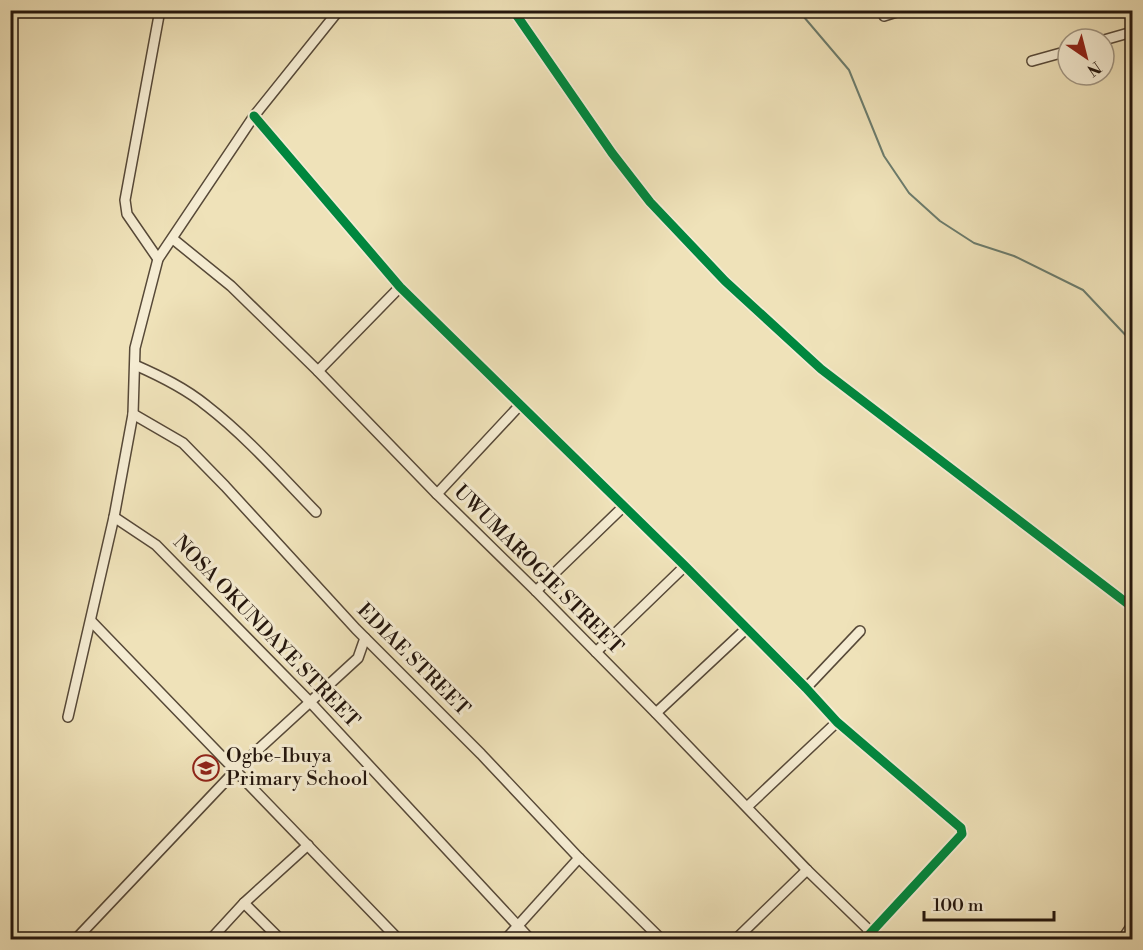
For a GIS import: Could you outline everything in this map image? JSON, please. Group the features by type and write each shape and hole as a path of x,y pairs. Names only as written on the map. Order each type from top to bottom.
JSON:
{"street":[{"path":"159,259 127,214 125,200 160,10"},
{"path":"68,717 114,517 133,414 135,348 159,259 254,116 339,10"},
{"path":"513,10 612,153 650,202 725,281 821,369 1132,607"},
{"path":"884,16 903,10"},
{"path":"1116,37 1132,32"},
{"path":"1032,61 1056,54"},
{"path":"254,116 400,287 685,566 837,722 957,825 962,834 868,936"},
{"name":"UWUMAROGIE STREET","path":"173,239 231,286 318,371 436,494 536,591 656,713 868,936"},
{"path":"318,371 400,287"},
{"path":"135,365 165,378 207,406 272,466 316,512"},
{"path":"436,494 520,405"},
{"name":"EDIAE STREET","path":"133,414 183,443 365,638 481,754 579,858 662,939"},
{"path":"536,591 624,506"},
{"name":"NOSA OKUNDAYE STREET","path":"114,517 156,545 311,702 531,939"},
{"path":"596,652 685,566"},
{"path":"91,621 399,939"},
{"path":"656,713 747,628"},
{"path":"806,688 860,631"},
{"path":"75,939 236,770 358,657 365,638"},
{"path":"747,807 837,722"},
{"path":"210,939 244,903 308,845"},
{"path":"505,939 579,858"},
{"path":"735,939 807,870"},
{"path":"244,903 281,939"},
{"path":"1122,939 1132,925"}],"waterway":[{"path":"798,10 849,70 884,156 909,193 940,221 974,243 1014,256 1083,290 1132,342"}],"cycle path":[{"path":"513,10 612,153 650,202 725,281 821,369 1132,607"},
{"path":"254,116 400,287 685,566 837,722 961,828 962,834 864,940"}],"place":[{"name":"Ogbe-Ibuya Primary School","path":"206,768"}]}
